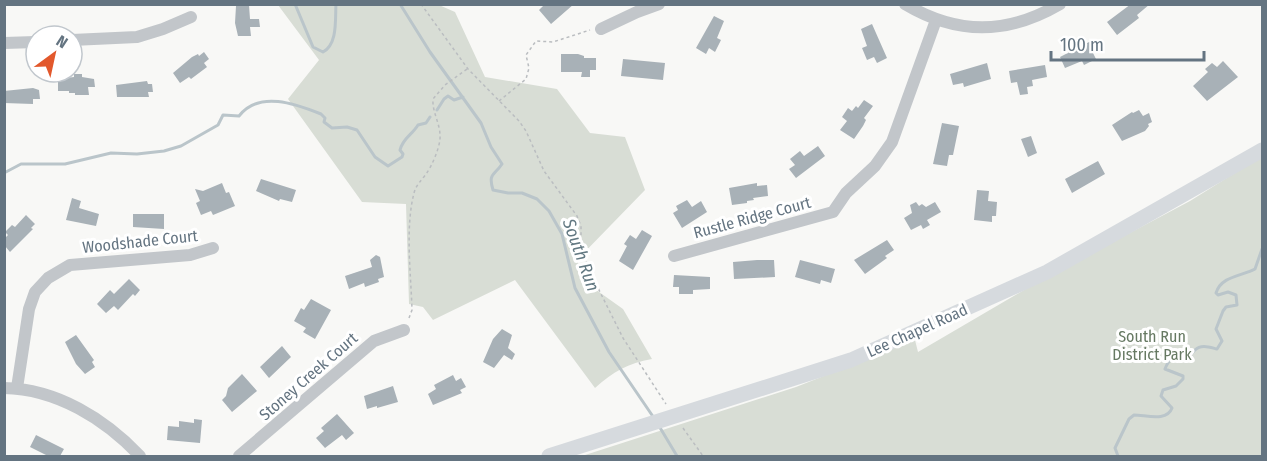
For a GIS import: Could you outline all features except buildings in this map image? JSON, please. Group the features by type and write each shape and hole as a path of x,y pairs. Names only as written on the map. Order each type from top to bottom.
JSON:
{"main road":[{"name":"Lee Chapel Road","path":"549,456 851,360 1047,272 1263,150"}],"street":[{"path":"601,29 659,4"},
{"path":"905,4 936,20 973,27 1002,26 1028,20 1060,4"},
{"path":"84,39 137,36 163,29 191,17"},
{"name":"Rustle Ridge Court","path":"674,256 833,212 846,193 875,166 892,142 936,20"},
{"path":"4,43 24,42"},
{"name":"Woodshade Court","path":"11,388 29,309 35,292 48,278 70,265 190,255 213,248"},
{"name":"Stoney Creek Court","path":"239,456 374,341 404,330"},
{"path":"11,388 64,402 87,413 123,439 140,456"}],"path":[{"path":"422,4 468,69 526,131 544,171 577,216 581,226 580,241 588,268 623,338 667,406"},
{"path":"498,101 526,79 528,68 526,55 536,41 553,42 587,30 601,29"},
{"path":"404,330 412,310 410,227 414,195 417,184 430,166 440,142 439,122 434,110 433,99 445,86 468,69"},
{"path":"679,423 703,456"}],"green space":[{"path":"278,5 439,5 455,12 485,77 557,89 590,133 625,137 645,190 577,260 585,282 623,309 652,359 621,369 595,388 515,280 433,320 423,307 409,304 406,204 362,202 288,99 319,60"},
{"name":"South Run District Park","path":"1262,156 1262,456 582,456 796,387 915,340 918,352 1043,279 1190,201"}],"waterway":[{"name":"South Run","path":"295,4 313,47 323,52 328,48 333,37 336,4"},
{"name":"South Run","path":"400,4 430,52 481,123 491,147 502,164 492,177 493,190 522,193 537,199 549,211 562,234 575,288 609,352 654,418"},
{"path":"437,110 448,96 454,100 463,97"},
{"path":"4,173 21,164 65,164 111,153 137,154 164,151 181,146 218,125 223,115 239,116 247,108 267,101 289,103 321,114 325,118 324,122 332,128 347,127 357,130 375,157 388,166 402,157 400,150 403,142 418,125 426,123 430,117"},
{"path":"1118,456 1115,448 1129,419 1134,415 1166,415 1172,408 1161,396 1163,390 1176,386 1183,376 1165,369 1169,361 1174,358 1188,357 1200,347 1217,349 1222,341 1216,329 1223,311 1226,307 1237,305 1236,295 1228,292 1218,295 1216,293 1222,283 1255,269 1262,249"},
{"name":"South Run","path":"659,426 677,456"}]}
